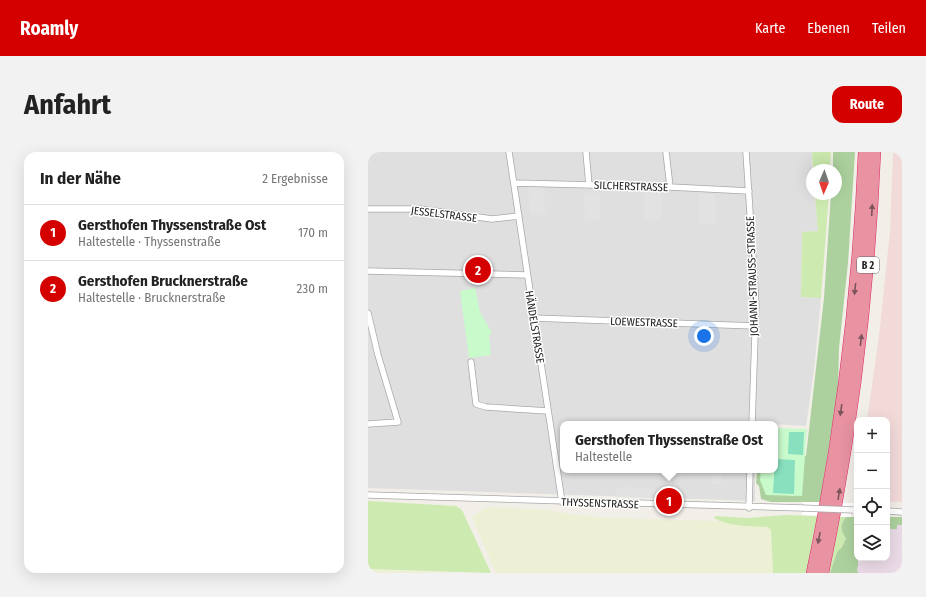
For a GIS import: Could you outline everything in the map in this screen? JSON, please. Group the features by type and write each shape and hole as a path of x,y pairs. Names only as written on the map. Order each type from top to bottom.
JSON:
{"highway":[{"name":"B 2","path":"812,573 830,480 846,371 857,269 864,152"},
{"name":"B 2","path":"823,573 846,454 860,352 865,304 875,152"}],"street":[{"name":"HÄNDELSTRASSE","path":"509,152 562,502"},
{"path":"586,152 589,185"},
{"path":"666,152 670,187"},
{"name":"JOHANN-STRAUSS-STRASSE","path":"746,152 756,305 752,421"},
{"name":"SILCHERSTRASSE","path":"514,183 670,187 749,191"},
{"name":"JESSELSTRASSE","path":"368,209 420,209 492,219 519,216"},
{"path":"368,271 527,275"},
{"path":"368,313 378,355 398,422 368,424"},
{"name":"LOEWESTRASSE","path":"533,318 755,326"},
{"path":"471,362 476,404 486,407 548,411"},
{"path":"749,508 750,473"},
{"name":"THYSSENSTRASSE","path":"368,495 749,508 854,510"},
{"path":"890,511 902,512"}],"shaded area":[{"path":"368,152 812,152 812,164 806,164 806,200 815,200 818,231 802,232 801,297 821,298 814,370 806,426 778,424 778,421 560,421 560,473 755,473 755,501 368,488"},
{"path":"893,152 902,152 902,502 890,502 890,417 867,417 879,336 890,231"},
{"path":"528,187 544,188 545,215 530,215"},
{"path":"661,191 662,220 644,221 643,192"},
{"path":"584,193 600,193 600,220 585,220"},
{"path":"699,194 715,194 716,224 699,224"},
{"path":"712,473 722,473 721,485 712,484"},
{"path":"617,487 618,489 622,489 623,487 677,490 676,499 616,497"},
{"path":"890,518 902,518 902,573 845,573 854,532 854,561 890,561"}],"green space":[{"path":"812,152 831,152 830,164 813,164"},
{"path":"833,152 855,152 848,263 839,348 838,391 820,502 771,502 761,499 759,486 756,483 757,473 766,473 779,494 793,496 797,492 792,455 806,456 824,298 831,200 842,200 842,164 833,164"},
{"path":"815,200 829,200 821,298 801,297 802,232 818,231"},
{"path":"475,288 480,312 492,333 489,336 491,355 469,358 460,291"},
{"path":"778,428 807,429 802,496 766,495 760,480 761,473 778,473"},
{"path":"789,432 804,432 803,455 788,454"},
{"path":"778,459 795,460 794,494 773,493 774,473 778,473"},
{"path":"368,501 456,506 462,510 491,573 368,569"},
{"path":"491,507 547,510 576,515 609,518 720,521 768,527 771,529 773,573 496,573 472,517 484,509"},
{"path":"787,515 818,516 807,573 773,573 771,530 768,527 733,525 714,518 715,516 746,518"},
{"path":"840,517 846,517 842,527 846,537 842,547 837,552 829,573"},
{"path":"846,517 854,517 854,561 858,561 857,571 859,573 830,573 837,552 842,547 846,538 842,528"},
{"path":"890,517 902,517 902,525 897,525 897,529 890,529"},
{"path":"368,569 406,571 462,573 368,573"}],"pier":[{"path":"803,502 854,503 851,517 802,515"}],"place":[{"name":"Gersthofen Brucknerstraße","path":"478,270"},
{"name":"Gersthofen Thyssenstraße Ost","path":"669,501"}]}
